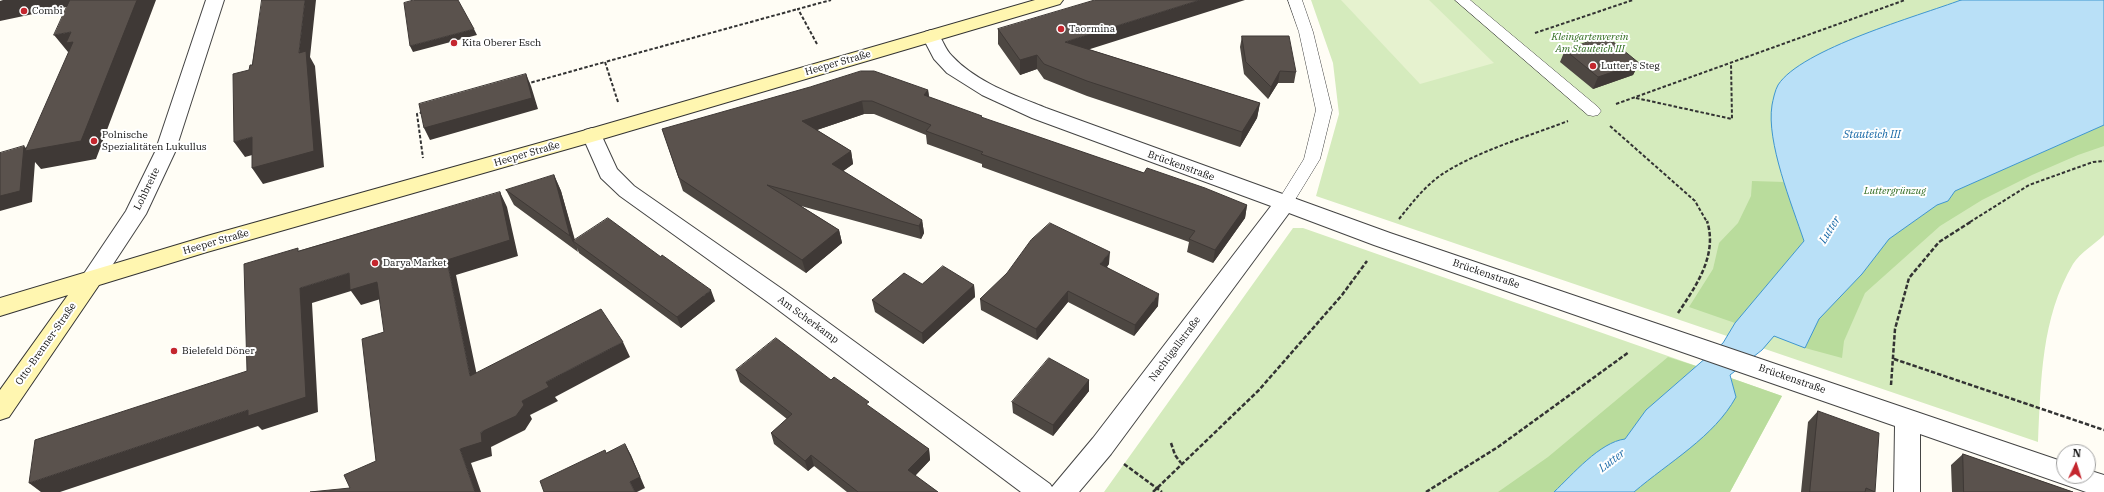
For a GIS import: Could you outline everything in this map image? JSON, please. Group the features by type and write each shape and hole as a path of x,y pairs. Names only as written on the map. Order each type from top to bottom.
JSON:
{"main road":[{"name":"Heeper Straße","path":"0,306 92,278 592,136 1054,0"},
{"name":"Otto-Brenner-Straße","path":"0,410 92,278"}],"street":[{"name":"Lohbreite","path":"92,278 135,214 165,152 215,0"},
{"name":"Brückenstraße","path":"931,36 945,60 960,73 992,92 1039,113 1382,239 2056,470"},
{"name":"Am Scherkamp","path":"592,136 608,173 627,191 777,297 1041,492"},
{"name":"Nachtigallstraße","path":"1063,492 1102,446 1284,204"},
{"path":"1898,415 1906,492"}],"lane":[{"path":"1284,204 1312,159 1324,110 1306,32 1295,0"},
{"path":"1462,0 1509,42 1593,111"}],"path":[{"path":"522,84 831,0"},
{"path":"1509,42 1633,0"},
{"path":"1155,490 1181,463 1259,390 1342,295 1382,239 1424,189 1441,175 1465,162 1593,111 1905,0"},
{"path":"798,9 828,66"},
{"path":"605,62 626,126"},
{"path":"1635,97 1732,119 1731,63"},
{"path":"424,111 417,114 427,182"},
{"path":"1426,492 1498,448 1656,332 1677,313 1702,273 1709,255 1711,239 1708,222 1703,210 1695,201 1593,111"},
{"path":"1898,415 1894,359 1895,329 1909,278 1939,242 2029,185 2093,162 2104,161"},
{"path":"1894,359 2104,430"},
{"path":"1171,442 1174,455 1181,463"},
{"path":"1102,446 1155,490 1162,492"}],"green space":[{"name":"Luttergrünzug","path":"1311,0 2104,0 2104,235 2084,252 2073,264 2062,285 2054,306 2042,373 2038,442 1316,196 1339,114 1333,63"},
{"path":"1341,0 1429,0 1494,63 1420,84"},
{"path":"2104,125 2104,146 2078,155 2032,175 1982,200 1940,226 1865,293 1844,341 1842,358 1805,348 1819,319 1862,274 1889,239 1937,205 1948,201 1955,191"},
{"path":"1752,181 1785,182 1804,241 1735,323 1689,307 1713,269 1719,243 1738,223 1751,196"},
{"path":"1293,228 1303,228 1782,396 1730,492 1104,492"},
{"path":"1668,357 1696,366 1646,410 1625,439 1616,441 1596,453 1554,492 1498,492 1548,457"},
{"path":"1731,378 1782,396 1730,492 1634,492 1690,448 1716,424 1736,397"}],"water":[{"name":"Stauteich III","path":"1961,0 2104,0 2104,125 1955,191 1948,201 1937,205 1889,239 1862,274 1819,319 1805,348 1774,336 1762,350 1730,375 1736,397 1716,424 1690,448 1634,492 1554,492 1596,453 1616,441 1625,439 1646,410 1723,343 1735,323 1804,241 1781,173 1773,137 1771,120 1772,105 1778,85 1791,72 1810,59 1835,47 1890,24"}],"building":[{"path":"70,0 137,0 81,141 25,151 73,42 66,43 71,32 54,35"},
{"path":"262,0 305,0 299,53 306,51 314,151 252,168 252,137 234,142 233,74 249,70 250,65 252,65"},
{"path":"414,0 458,0 474,29 410,46 404,3"},
{"path":"1095,0 1200,0 1065,42 1260,103 1242,132 1087,81 1044,64 1037,55 1020,60 998,29"},
{"path":"1242,36 1289,36 1296,72 1280,71 1271,87 1246,62"},
{"path":"1606,36 1639,63 1598,77 1565,50"},
{"path":"861,71 874,71 928,90 924,95 982,116 981,117 1144,173 1147,168 1205,188 1247,205 1215,250 1189,239 1195,231 981,154 983,152 926,131 931,125 872,101 862,101 802,121 851,151 832,164 922,220 919,226 767,185 839,230 802,260 679,178 662,129"},
{"path":"526,74 532,98 424,128 419,104"},
{"path":"24,146 20,191 0,196 0,153"},
{"path":"554,175 570,236 506,190"},
{"path":"500,192 510,240 447,260 470,376 601,309 623,342 546,382 549,387 522,401 524,405 516,416 481,432 482,442 460,449 475,492 310,492 350,488 344,475 376,461 362,339 384,332 377,282 350,290 349,273 300,288 306,397 248,416 248,410 29,483 35,440 247,371 244,264 298,248 298,251"},
{"path":"608,218 661,257 662,255 711,290 677,317 573,241"},
{"path":"1050,223 1110,252 1100,264 1159,294 1135,325 1068,291 1036,329 980,299 1007,273 1031,240"},
{"path":"943,266 974,285 922,333 872,300 904,273 922,284"},
{"path":"776,338 831,380 834,377 869,402 866,404 929,449 908,470 938,492 858,492 811,455 805,461 771,433 792,414 736,370"},
{"path":"1049,358 1089,380 1053,425 1012,402"},
{"path":"1818,411 1879,433 1875,492 1866,488 1865,492 1810,492"},
{"path":"625,444 640,477 630,482 635,492 544,492 540,481 605,450 606,453"},
{"path":"1963,454 2073,492 1964,492"}],"place":[{"name":"Combi","path":"24,11"},
{"name":"Taormina","path":"1061,29"},
{"name":"Kita Oberer Esch","path":"454,43"},
{"name":"Lutter's Steg","path":"1593,66"},
{"name":"Polnische Spezialitäten Lukullus","path":"94,141"},
{"name":"Darya Market","path":"375,263"},
{"name":"Bielefeld Döner","path":"174,351"}],"park label":[{"name":"Kleingartenverein Am Stauteich III","path":"1590,42"}],"water label":[{"name":"Lutter","path":"1830,230"},
{"name":"Lutter","path":"1612,461"}]}
